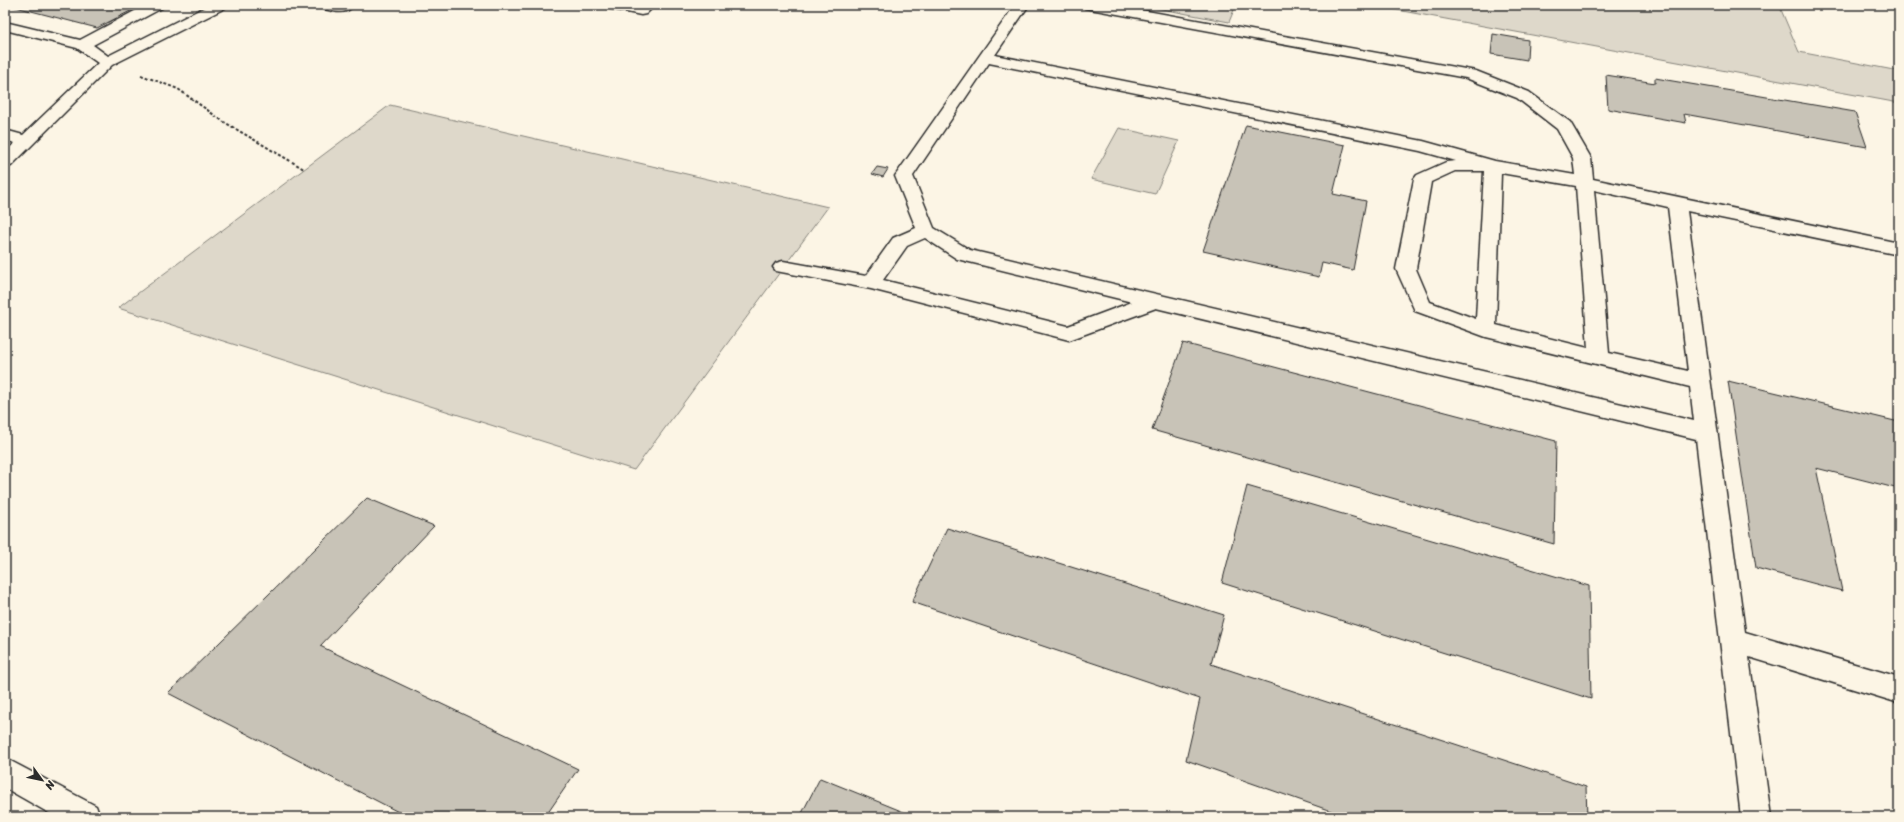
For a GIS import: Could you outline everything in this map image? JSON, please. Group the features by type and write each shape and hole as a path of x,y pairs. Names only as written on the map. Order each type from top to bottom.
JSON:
{"lane":[{"path":"82,45 157,5"},
{"path":"5,162 107,62 220,5"},
{"path":"326,5 342,8 347,5"},
{"path":"612,5 641,11 648,5"},
{"path":"1022,5 904,176 926,231 964,255 1707,433"},
{"path":"1090,5 1470,74 1523,95 1564,126 1582,158 1599,358"},
{"path":"5,26 82,45 107,62"},
{"path":"986,58 1423,146 1493,166 1583,182 1899,249"},
{"path":"5,135 26,141"},
{"path":"1493,166 1452,166 1423,179 1406,269 1422,306 1486,330 1700,382"},
{"path":"1486,330 1493,166"},
{"path":"1677,203 1756,817"},
{"path":"870,283 900,242 926,231"},
{"path":"783,267 870,283 1069,333 1155,301"},
{"path":"1733,640 1899,690"},
{"path":"5,772 85,817"}],"path":[{"path":"107,62 178,89 224,122 304,169"}],"shaded area":[{"path":"1141,5 1236,5 1229,22"},
{"path":"1370,5 1779,5 1799,52 1899,71 1899,103"},
{"path":"390,105 828,207 634,470 118,308"},
{"path":"1119,128 1179,141 1155,194 1091,179"}],"building":[{"path":"8,5 142,5 97,28"},
{"path":"1493,34 1528,40 1527,60 1491,54"},
{"path":"1606,75 1655,83 1655,78 1855,112 1867,147 1684,114 1686,123 1608,109"},
{"path":"1246,125 1345,145 1333,194 1366,201 1353,270 1322,263 1319,277 1203,251"},
{"path":"877,167 888,169 883,177 872,174"},
{"path":"1183,343 1556,441 1554,544 1152,430"},
{"path":"1728,381 1899,422 1899,489 1816,468 1842,591 1756,568"},
{"path":"1247,486 1589,586 1591,699 1222,583"},
{"path":"367,498 434,526 320,646 578,769 545,817 408,817 168,693"},
{"path":"947,528 1224,615 1211,664 1586,787 1587,817 1348,817 1186,760 1200,699 912,602"},
{"path":"820,778 916,817 800,817"}]}
